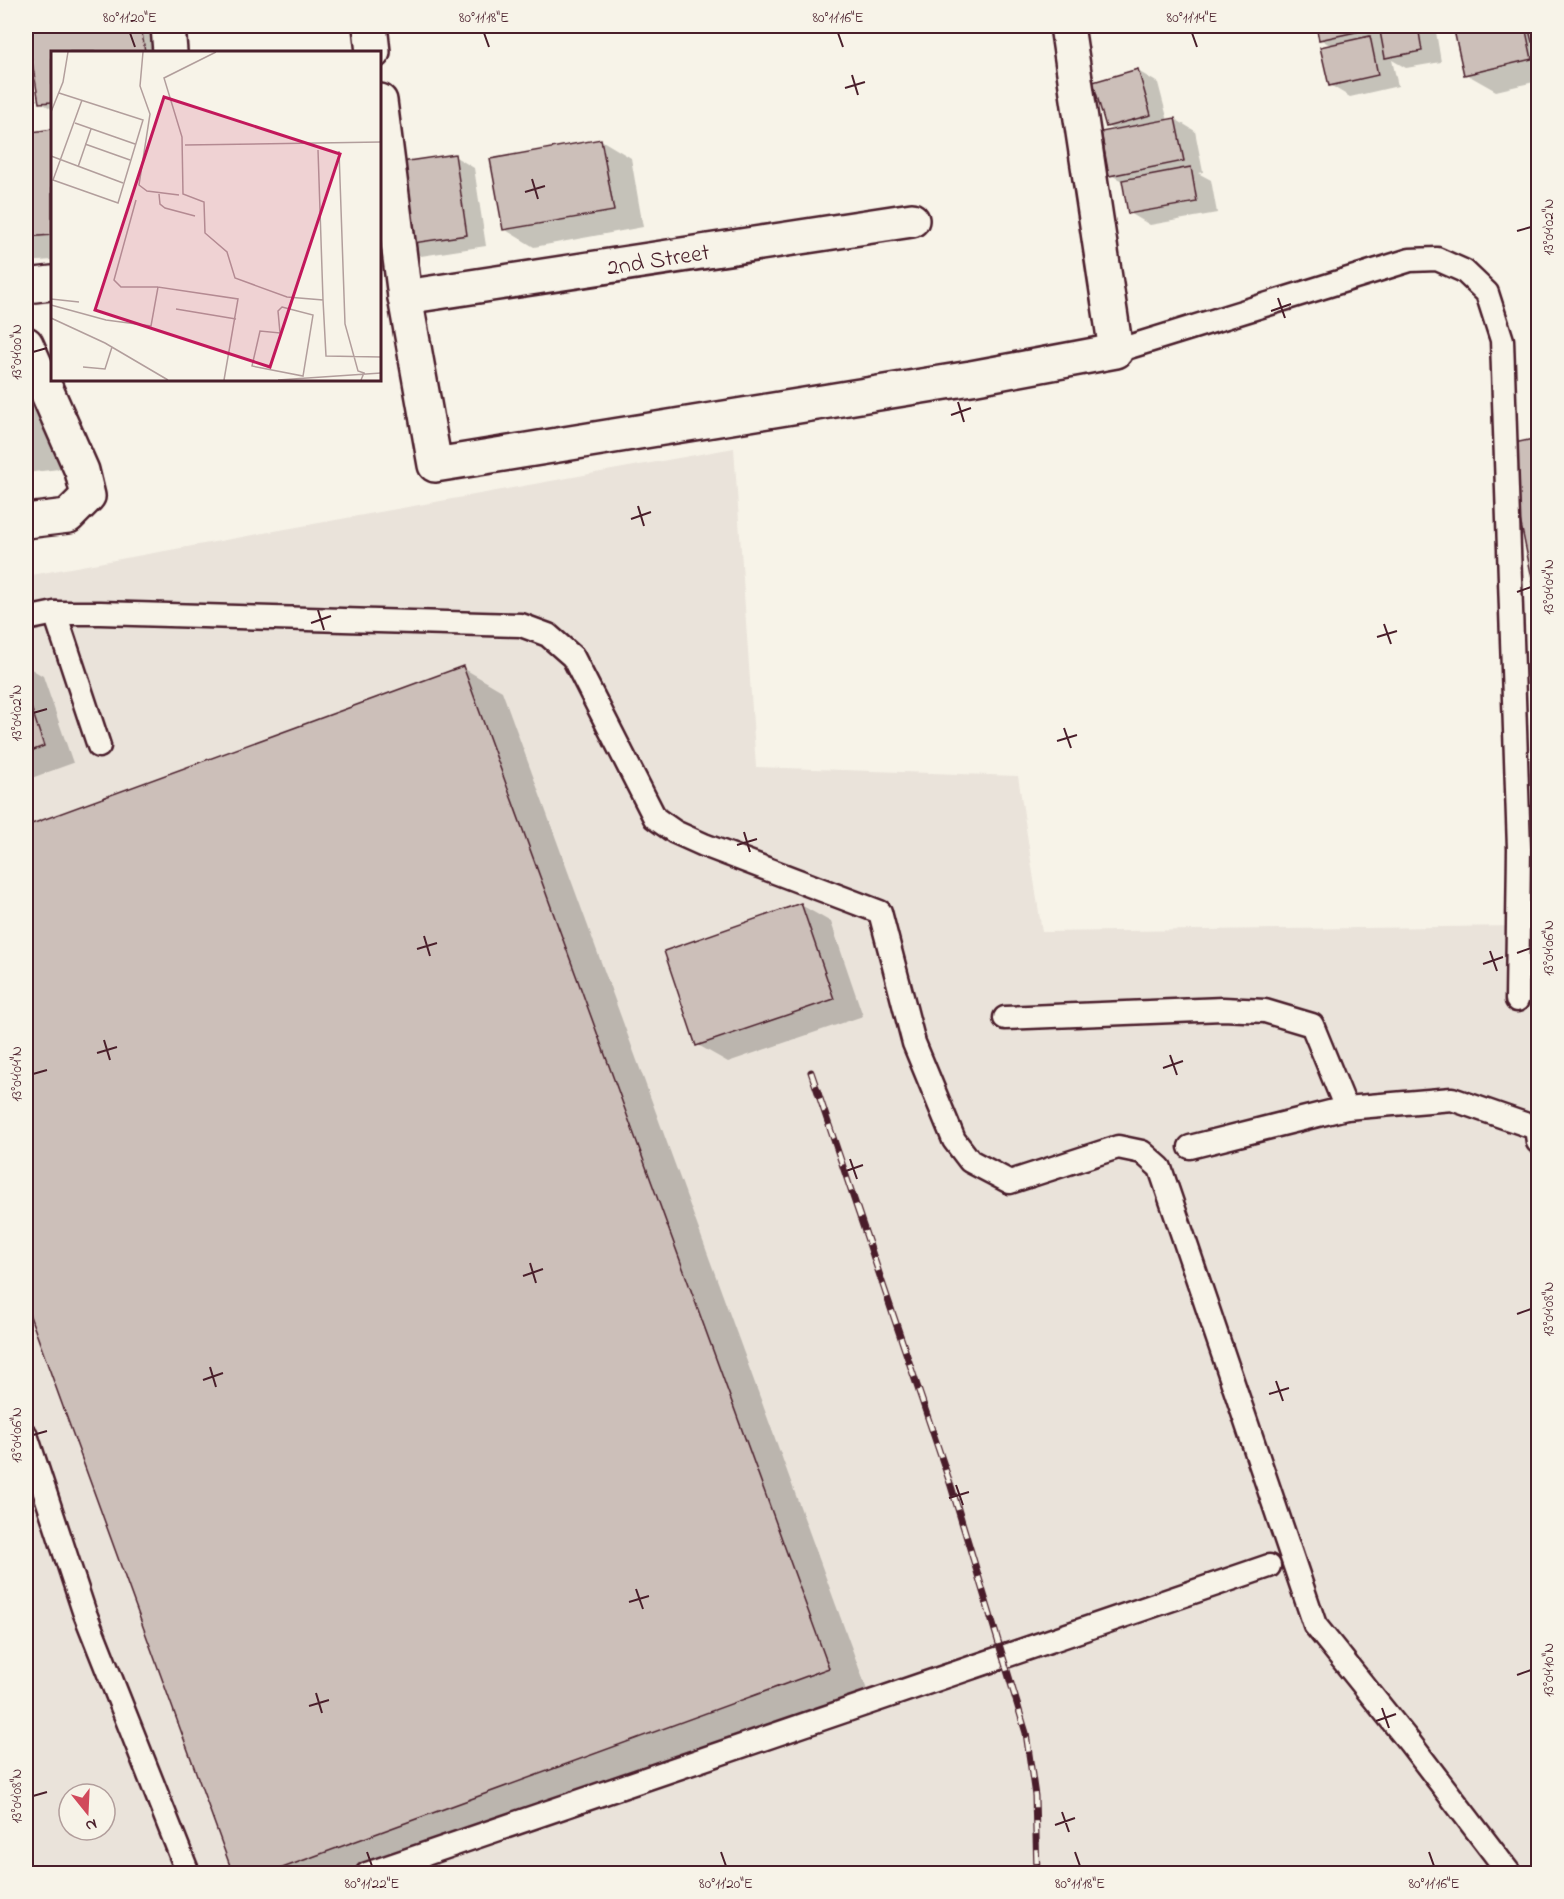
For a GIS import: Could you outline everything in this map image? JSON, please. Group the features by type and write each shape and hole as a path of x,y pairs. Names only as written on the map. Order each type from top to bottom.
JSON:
{"street":[{"path":"168,26 170,51"},
{"path":"370,26 373,51"},
{"path":"381,109 405,297 435,465 948,382 1116,351 1067,26"},
{"name":"2nd Street","path":"405,297 912,220"},
{"path":"26,286 51,283"},
{"path":"26,344 82,471 88,496 68,516 26,521"}],"lane":[{"path":"1116,351 1410,260 1437,259 1464,271 1487,293 1502,340 1503,438 1519,849 1517,1000"},
{"path":"26,619 55,613 521,625 548,635 573,657 655,818 675,832 704,845 880,912 914,1043 954,1140 970,1161 1010,1182 1118,1147 1142,1152 1160,1168 1315,1625 1410,1743 1510,1874"},
{"path":"55,613 99,746"},
{"path":"1005,1018 1185,1010 1265,1011 1312,1025 1346,1108"},
{"path":"1190,1147 1346,1108 1452,1099 1538,1135"},
{"path":"26,1435 84,1611 188,1873"},
{"path":"367,1874 1269,1566"}],"shaded area":[{"path":"734,448 756,767 1018,776 1042,932 1519,926 1538,1034 1538,1873 26,1874 26,576"}],"building":[{"path":"26,26 141,26 145,51 51,51 51,102 39,103"},
{"path":"1316,26 1369,26 1370,29 1319,40"},
{"path":"1379,26 1418,26 1422,51 1385,58"},
{"path":"1453,26 1525,26 1532,59 1464,75"},
{"path":"1528,26 1538,26 1538,40 1532,42"},
{"path":"1370,36 1378,75 1329,86 1320,47"},
{"path":"1138,69 1151,115 1106,127 1093,82"},
{"path":"1175,118 1184,161 1109,176 1101,132"},
{"path":"51,129 51,235 26,237 26,133"},
{"path":"601,139 614,211 503,230 490,159"},
{"path":"455,154 467,235 400,245 388,164"},
{"path":"1191,167 1197,202 1128,214 1122,180"},
{"path":"1538,438 1538,608 1505,445"},
{"path":"463,666 829,1668 266,1874 233,1874 26,1305 26,826"},
{"path":"26,692 44,746 26,753"},
{"path":"801,903 834,999 696,1046 664,951"}],"railway":[{"path":"811,1072 951,1486 1026,1733 1035,1796 1037,1874"}]}
